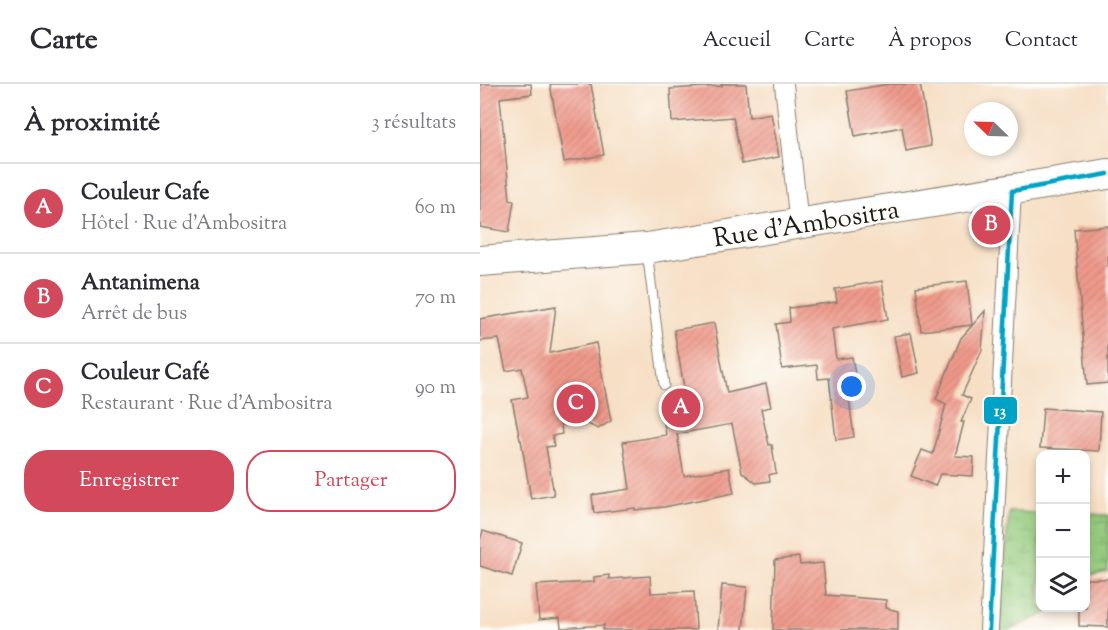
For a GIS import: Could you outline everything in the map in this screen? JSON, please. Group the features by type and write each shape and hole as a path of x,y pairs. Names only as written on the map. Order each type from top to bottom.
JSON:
{"main road":[{"name":"Rue d'Ambositra","path":"487,258 647,248 1108,174"}],"street":[{"path":"784,84 800,225"},
{"path":"989,630 1012,191"}],"lane":[{"path":"647,248 664,385"}],"green space":[{"path":"1009,512 1036,513 1036,612 1048,612 1010,630 999,630"},
{"path":"1090,514 1108,515 1108,572 1090,575"}],"building":[{"path":"480,84 531,84 532,94 500,98 510,200 514,201 509,232 480,227"},
{"path":"550,84 591,84 604,155 564,162"},
{"path":"721,84 746,84 749,117 771,113 779,157 742,164 733,117 672,122 670,89 722,86"},
{"path":"889,84 920,84 931,146 906,151 902,127 855,136 847,91"},
{"path":"1108,226 1108,383 1087,385 1074,229"},
{"path":"882,281 888,319 832,329 836,359 852,357 855,375 846,376 854,437 836,440 829,378 818,379 817,365 782,369 776,324 790,322 789,308 837,302 835,289"},
{"path":"967,281 972,325 921,331 916,287"},
{"path":"556,306 550,353 596,343 611,421 598,429 559,410 562,434 552,436 554,446 546,447 554,495 531,499 512,400 528,397 522,368 506,371 499,339 480,341 480,319"},
{"path":"985,311 982,350 962,395 971,399 961,422 964,422 955,456 974,457 973,476 940,474 935,486 911,476 922,450 933,454 946,404 936,399 961,338"},
{"path":"714,323 727,393 766,384 771,407 761,409 769,445 772,445 776,473 769,475 770,481 756,483 742,472 732,424 677,434 684,476 729,468 734,493 664,507 594,513 592,495 630,489 623,442 666,435 662,410 687,405 674,330"},
{"path":"911,333 919,373 902,377 894,336"},
{"path":"1043,408 1101,412 1099,451 1040,448"},
{"path":"483,531 522,543 512,576 480,566 480,540"},
{"path":"799,557 800,565 823,563 826,595 886,600 886,608 898,611 898,630 773,630 775,560"},
{"path":"609,575 609,579 650,576 651,593 694,591 696,630 603,630 604,625 561,628 560,618 539,620 536,585 594,582 594,577"},
{"path":"1090,579 1108,579 1108,627 1079,626 1079,612 1090,612"},
{"path":"722,585 747,587 743,630 718,630"}],"transit line":[{"name":"13","path":"1012,191 1108,174"},
{"name":"13","path":"989,630 1012,191"}],"place":[{"name":"Antanimena","path":"991,225"},
{"name":"Couleur Café","path":"576,404"},
{"name":"Couleur Cafe","path":"681,408"}]}
